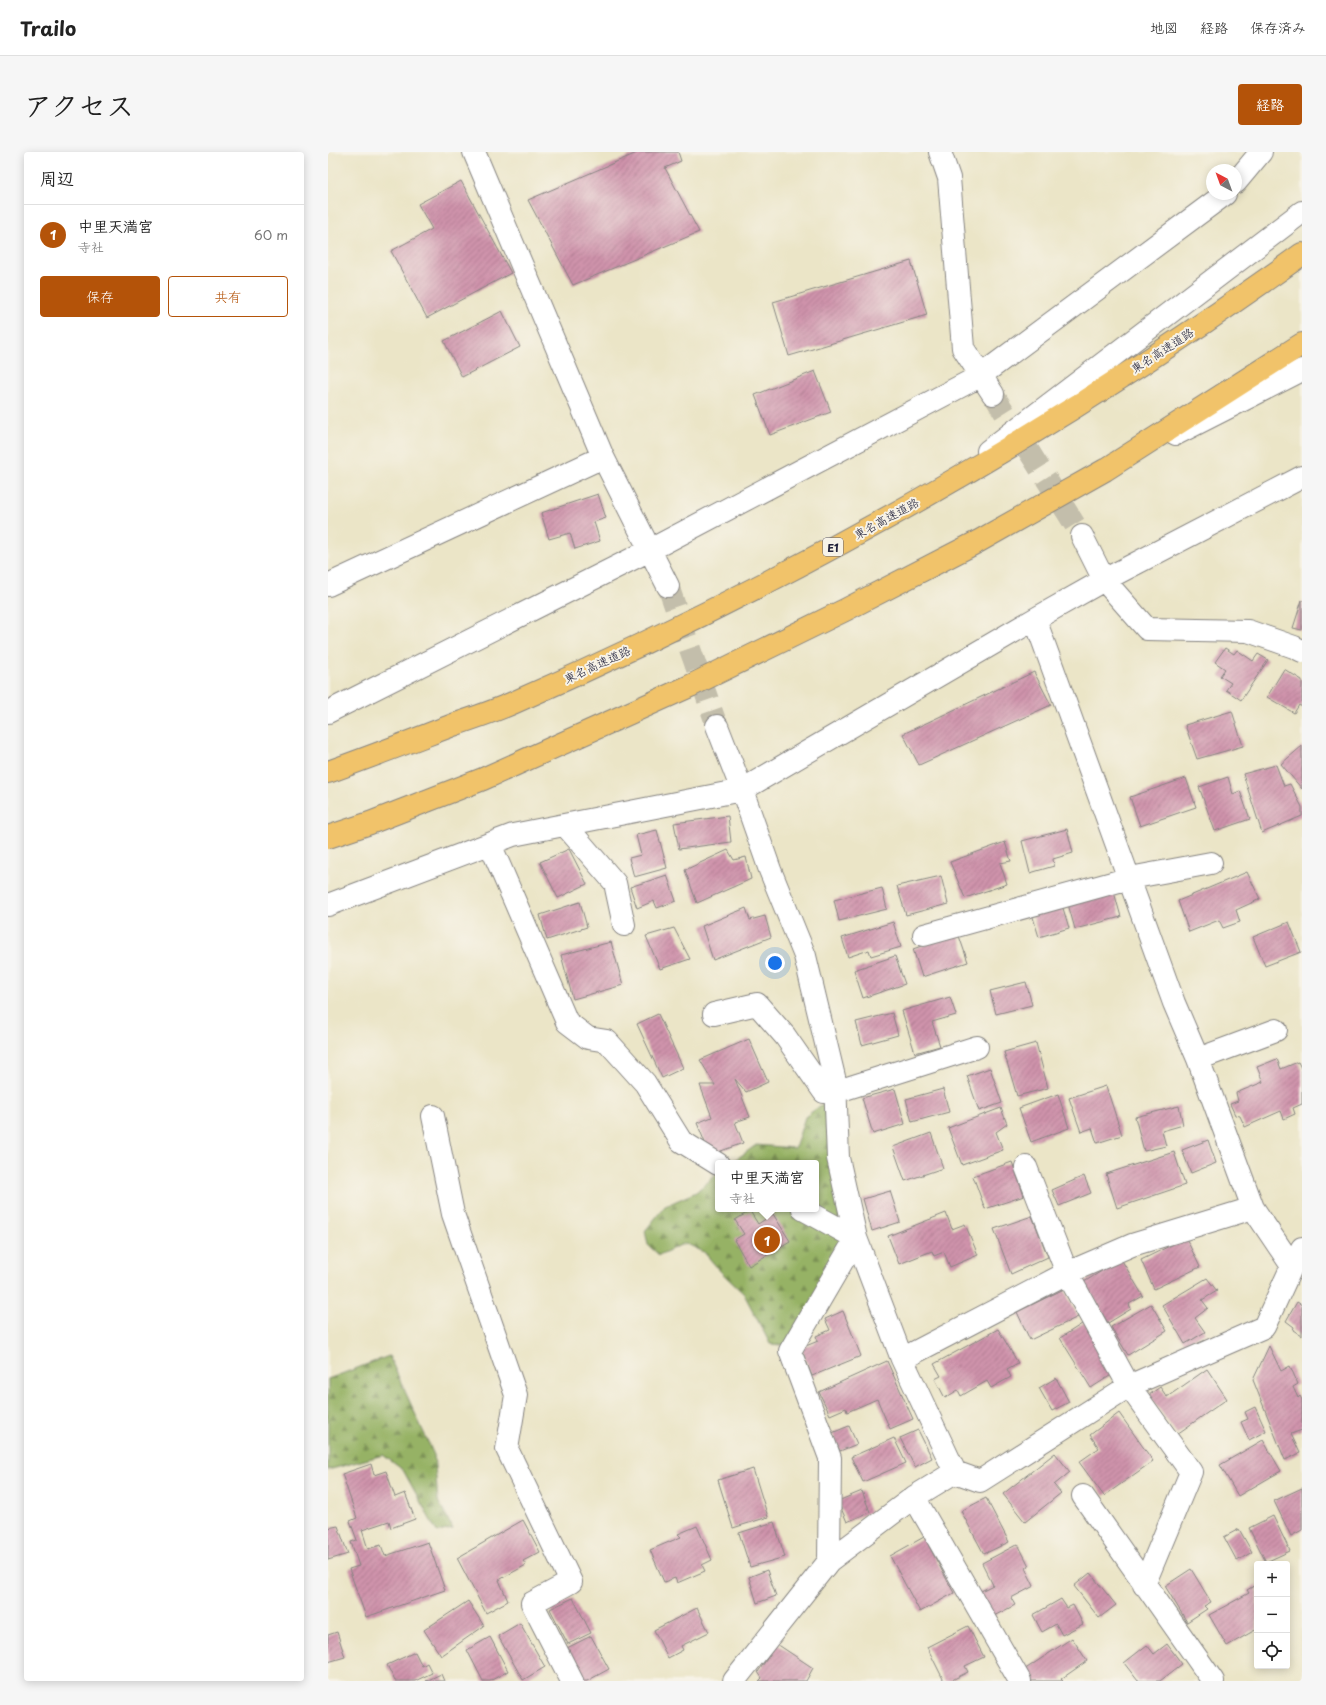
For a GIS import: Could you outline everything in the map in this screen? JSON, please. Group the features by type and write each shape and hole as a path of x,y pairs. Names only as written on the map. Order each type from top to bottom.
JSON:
{"highway":[{"name":"東名高速道路","path":"328,772 513,703 677,627 833,547 934,492 1064,414 1243,296 1302,254"},
{"path":"328,837 370,824 483,779 690,686 845,610 979,541 1105,470 1302,344"}],"street":[{"path":"474,152 604,458 668,586"},
{"path":"940,152 949,178 963,348 993,394"},
{"path":"1242,175 1261,152"},
{"path":"328,712 650,550 980,376 1217,200"},
{"path":"934,492 1302,212"},
{"path":"1105,470 1302,370"},
{"path":"328,586 604,458"},
{"path":"328,905 513,835 742,790 1104,580 1302,477"},
{"path":"1082,536 1104,580 1146,630 1248,631 1294,647 1302,652"},
{"path":"717,726 742,790 770,870 805,956 835,1082 838,1158 856,1238 902,1359 954,1472 980,1481 1129,1386 1264,1327 1297,1257 1253,1208 1198,1060 1174,1003 1035,619"},
{"path":"566,825 615,882 624,925"},
{"path":"490,844 567,1022 588,1038 606,1041 645,1082 681,1141 715,1162"},
{"path":"924,935 1130,878 1211,863"},
{"path":"714,1014 757,1004 785,1036 824,1092 835,1092 977,1047"},
{"path":"1198,1060 1276,1030"},
{"path":"433,1116 453,1214 516,1396 507,1449 571,1582 532,1603 572,1681"},
{"path":"1026,1167 1067,1273 1129,1386 1191,1472 1144,1585"},
{"path":"902,1359 1067,1273 1132,1245 1253,1208"},
{"path":"808,1212 856,1238"},
{"path":"829,1561 830,1458 790,1351 856,1238"},
{"path":"734,1681 829,1561 914,1497 954,1472"},
{"path":"1083,1496 1144,1585 1213,1681"},
{"path":"914,1497 1020,1681"}],"green space":[{"path":"824,1103 835,1170 849,1236 793,1346 770,1344 744,1294 720,1271 704,1252 685,1243 659,1255 648,1245 645,1231 665,1206 696,1192 715,1176 715,1212 819,1212 819,1160 735,1160 756,1145 795,1148 805,1117"},
{"path":"389,1356 434,1455 438,1501 453,1529 437,1532 403,1470 383,1455 328,1470 328,1379"}],"building":[{"path":"639,152 678,152 681,161 665,168 699,232 573,285 528,200"},
{"path":"461,181 511,273 427,318 391,251 432,229 418,204"},
{"path":"911,261 927,315 789,356 773,302"},
{"path":"502,311 520,347 462,377 444,341"},
{"path":"815,371 831,412 770,435 755,395"},
{"path":"598,494 606,518 594,522 600,541 575,549 570,533 549,539 541,513"},
{"path":"1302,600 1302,630 1293,628"},
{"path":"1225,648 1234,654 1237,650 1253,661 1258,654 1268,660 1241,700 1226,690 1231,683 1220,676 1225,669 1215,662"},
{"path":"1284,669 1302,680 1302,707 1299,705 1294,713 1267,697"},
{"path":"1034,672 1051,705 919,765 903,734"},
{"path":"1232,711 1243,746 1197,759 1185,725"},
{"path":"1302,746 1302,789 1281,764"},
{"path":"1276,765 1284,786 1290,784 1302,807 1302,816 1262,833 1243,774"},
{"path":"1228,777 1233,794 1240,791 1250,819 1215,831 1199,787"},
{"path":"1186,778 1196,807 1140,826 1130,797"},
{"path":"728,816 731,842 679,849 674,823"},
{"path":"1067,829 1073,853 1053,859 1054,866 1030,873 1022,841"},
{"path":"657,830 667,868 634,877 629,858 641,855 636,835"},
{"path":"1005,842 1011,861 1000,863 1007,884 965,898 950,862"},
{"path":"569,849 587,884 558,898 540,862"},
{"path":"728,850 734,860 746,857 751,879 697,903 685,870"},
{"path":"1247,872 1260,899 1236,910 1240,922 1223,928 1219,920 1189,932 1178,901"},
{"path":"667,875 676,901 657,908 654,901 637,908 630,887"},
{"path":"941,876 948,904 906,915 897,886"},
{"path":"882,888 887,909 839,921 834,900"},
{"path":"1114,892 1121,917 1075,929 1068,904"},
{"path":"580,902 587,927 547,940 540,915"},
{"path":"1062,905 1069,928 1039,937 1032,914"},
{"path":"746,908 750,920 765,916 771,937 713,960 702,926"},
{"path":"893,922 901,947 871,956 869,950 848,957 842,938"},
{"path":"1289,922 1301,952 1265,966 1253,937"},
{"path":"674,928 690,959 660,969 646,936"},
{"path":"958,933 968,962 922,977 913,949"},
{"path":"611,942 623,985 573,999 561,955"},
{"path":"895,956 905,984 863,998 854,970"},
{"path":"1026,982 1032,1005 996,1014 990,991"},
{"path":"950,997 956,1015 932,1022 940,1046 915,1053 902,1011"},
{"path":"892,1013 898,1035 862,1045 856,1022"},
{"path":"658,1014 683,1068 662,1078 637,1024"},
{"path":"749,1039 768,1082 746,1092 735,1079 750,1117 735,1122 743,1143 710,1155 697,1123 712,1117 700,1085 715,1085 700,1060"},
{"path":"1036,1043 1048,1088 1017,1096 1004,1052"},
{"path":"1277,1059 1281,1069 1298,1062 1302,1070 1302,1104 1293,1108 1295,1114 1284,1119 1281,1111 1245,1127 1240,1116 1235,1115 1230,1104 1238,1101 1236,1093 1263,1082 1257,1067"},
{"path":"990,1068 1002,1103 979,1111 967,1076"},
{"path":"1106,1086 1122,1135 1097,1143 1092,1128 1081,1132 1069,1098"},
{"path":"895,1089 905,1124 873,1134 862,1098"},
{"path":"943,1089 949,1112 912,1122 906,1099"},
{"path":"1058,1094 1069,1128 1031,1142 1019,1108"},
{"path":"1179,1106 1183,1125 1162,1131 1166,1146 1144,1151 1135,1117"},
{"path":"1001,1108 1007,1124 996,1132 1003,1150 962,1165 948,1128"},
{"path":"931,1133 943,1168 905,1181 893,1147"},
{"path":"1208,1140 1216,1163 1191,1173 1182,1150"},
{"path":"1174,1152 1185,1185 1117,1208 1106,1174"},
{"path":"1012,1162 1024,1196 985,1209 973,1176"},
{"path":"1084,1176 1091,1193 1059,1206 1052,1190"},
{"path":"890,1191 900,1222 872,1231 863,1199"},
{"path":"751,1212 758,1224 773,1214 790,1241 749,1266 734,1240 744,1234 735,1220"},
{"path":"946,1213 952,1229 965,1224 978,1255 950,1267 944,1252 934,1256 932,1251 899,1264 888,1236"},
{"path":"1032,1216 1048,1257 1011,1274 994,1229"},
{"path":"1186,1238 1200,1267 1154,1289 1141,1260"},
{"path":"1121,1259 1143,1296 1129,1304 1131,1309 1108,1323 1084,1282"},
{"path":"1207,1278 1217,1291 1202,1300 1208,1308 1195,1318 1205,1332 1185,1344 1162,1305"},
{"path":"1064,1289 1078,1317 1030,1340 1017,1312"},
{"path":"1297,1302 1302,1305 1302,1336 1293,1330 1294,1327 1286,1321"},
{"path":"1151,1304 1167,1331 1128,1355 1111,1327"},
{"path":"843,1311 861,1356 812,1376 801,1348 818,1341 816,1336 830,1330 825,1319"},
{"path":"1085,1322 1116,1372 1091,1388 1060,1338"},
{"path":"998,1329 1018,1363 1007,1369 1011,1377 991,1388 987,1381 961,1396 958,1390 945,1398 935,1379 941,1376 934,1364"},
{"path":"1269,1346 1281,1371 1290,1366 1298,1384 1293,1387 1298,1398 1300,1396 1302,1400 1302,1430 1291,1434 1300,1453 1285,1460 1253,1380"},
{"path":"887,1361 913,1419 890,1429 877,1399 847,1412 846,1408 830,1415 819,1392"},
{"path":"1207,1369 1227,1399 1177,1434 1149,1395 1160,1387 1167,1397"},
{"path":"1056,1378 1069,1402 1052,1411 1039,1388"},
{"path":"1255,1407 1266,1431 1249,1440 1241,1422 1248,1419 1245,1412"},
{"path":"1119,1413 1153,1461 1104,1496 1079,1462 1099,1448 1090,1435"},
{"path":"849,1426 857,1444 840,1451 832,1433"},
{"path":"918,1430 932,1458 915,1467 900,1438"},
{"path":"894,1438 906,1463 863,1482 851,1457"},
{"path":"1263,1440 1281,1471 1238,1496 1220,1465"},
{"path":"1055,1453 1070,1472 1054,1485 1061,1493 1025,1522 1003,1494"},
{"path":"371,1464 374,1475 386,1471 395,1497 405,1493 415,1519 391,1528 389,1521 362,1530 368,1549 381,1545 385,1556 428,1542 445,1590 366,1617 349,1569 359,1566 351,1542 357,1540 350,1521 357,1518 342,1474"},
{"path":"753,1469 768,1517 733,1528 718,1480"},
{"path":"1302,1488 1302,1530 1291,1536 1274,1501"},
{"path":"862,1491 870,1512 847,1522 838,1501"},
{"path":"986,1498 1009,1542 984,1554 961,1511"},
{"path":"1273,1516 1290,1551 1266,1561 1249,1528"},
{"path":"523,1520 540,1552 523,1561 526,1565 499,1580 508,1601 486,1613 457,1558"},
{"path":"774,1522 785,1557 750,1567 739,1533"},
{"path":"338,1526 348,1554 328,1560 328,1528"},
{"path":"697,1526 712,1560 702,1565 705,1571 677,1583 675,1578 664,1582 650,1550 681,1537 678,1534"},
{"path":"1239,1529 1252,1552 1237,1561 1224,1537"},
{"path":"924,1537 954,1593 920,1612 890,1556"},
{"path":"1018,1544 1029,1566 1025,1568 1034,1586 1011,1598 1015,1605 990,1618 977,1593 993,1585 982,1563"},
{"path":"1191,1569 1211,1602 1204,1606 1207,1609 1187,1622 1165,1586"},
{"path":"767,1570 776,1596 757,1603 749,1577"},
{"path":"1090,1573 1116,1605 1099,1618 1074,1586"},
{"path":"1254,1586 1254,1631 1227,1646 1209,1615 1249,1593 1247,1590"},
{"path":"573,1598 591,1633 568,1644 550,1609"},
{"path":"1061,1599 1067,1608 1073,1605 1083,1624 1062,1635 1056,1624 1042,1632 1033,1615"},
{"path":"468,1601 484,1626 441,1656 424,1630"},
{"path":"697,1608 709,1632 681,1646 683,1650 668,1658 654,1630"},
{"path":"520,1623 545,1667 523,1680 498,1636"},
{"path":"968,1626 984,1657 965,1666 968,1672 950,1681 944,1681 927,1647"},
{"path":"337,1632 345,1657 328,1662 328,1635"},
{"path":"591,1636 609,1669 587,1681 580,1681 563,1650"},
{"path":"490,1637 508,1671 490,1681 483,1681 467,1650"},
{"path":"1072,1638 1087,1661 1061,1679 1063,1681 1031,1681 1024,1670"},
{"path":"777,1644 813,1668 806,1681 759,1681 762,1678 758,1672"},
{"path":"1167,1644 1182,1664 1160,1681 1138,1681 1124,1663 1147,1645 1154,1654"},
{"path":"415,1652 422,1666 427,1663 432,1673 415,1681 395,1681 387,1665"},
{"path":"441,1674 444,1681 426,1681"}],"tunnel":[{"path":"993,394 1082,536"},
{"path":"668,586 717,726"}],"place":[{"name":"中里天満宮","path":"767,1240"}]}
